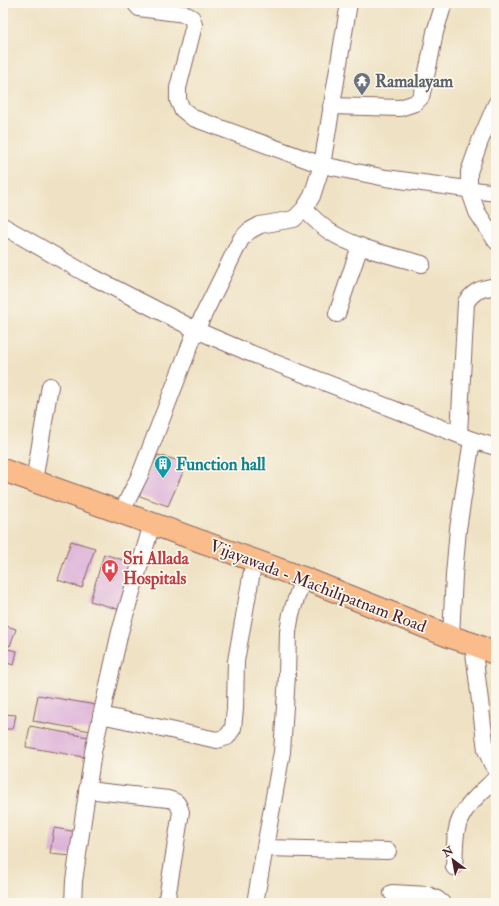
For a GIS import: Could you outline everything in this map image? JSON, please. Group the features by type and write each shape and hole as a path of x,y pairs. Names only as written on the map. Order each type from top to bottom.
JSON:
{"highway":[{"name":"Vijayawada - Machilipatnam Road","path":"4,475 34,481 304,578 496,654"}],"street":[{"path":"135,3 139,8 185,14 192,18 194,25 178,88 178,100 182,110 193,118 322,165 386,178 496,193"},
{"path":"121,513 140,475 196,330 241,239 249,231 260,225 294,219 304,209 312,196 322,165 349,3"},
{"path":"331,106 400,108 415,103 421,97 435,32 444,3"},
{"path":"496,104 480,141 469,172 469,189 477,212 496,241"},
{"path":"304,209 329,232 339,237 360,246 422,264"},
{"path":"3,226 85,273 196,330 245,351 466,437 496,447"},
{"path":"337,314 360,246"},
{"path":"451,637 454,575 466,437 466,302 477,290 496,286"},
{"path":"34,481 50,386"},
{"path":"73,903 74,881 93,752 120,632 152,524"},
{"path":"101,715 217,740 227,737 234,728 236,661 254,560"},
{"path":"255,903 282,752 288,632 291,614 304,578"},
{"path":"472,644 486,750 496,770"},
{"path":"454,866 456,830 460,817 496,778"},
{"path":"87,790 168,799 175,801 179,806 181,812 167,903"},
{"path":"265,848 388,851"},
{"path":"392,893 428,895 442,903"}],"building":[{"name":"Function hall","path":"158,455 187,463 168,506 137,495"},
{"path":"71,541 95,548 82,588 58,580"},
{"path":"104,554 139,565 124,611 90,601"},
{"path":"3,625 16,629 10,646 3,644"},
{"path":"3,648 17,651 14,665 3,662"},
{"path":"38,695 96,705 91,731 33,721"},
{"path":"3,714 16,715 13,729 3,729"},
{"path":"30,726 88,737 84,757 26,747"},
{"path":"54,828 77,832 72,856 50,854"}],"place":[{"name":"Ramalayam","path":"362,96"},
{"name":"Function hall","path":"163,479"},
{"name":"Sri Allada Hospitals","path":"110,583"}]}
